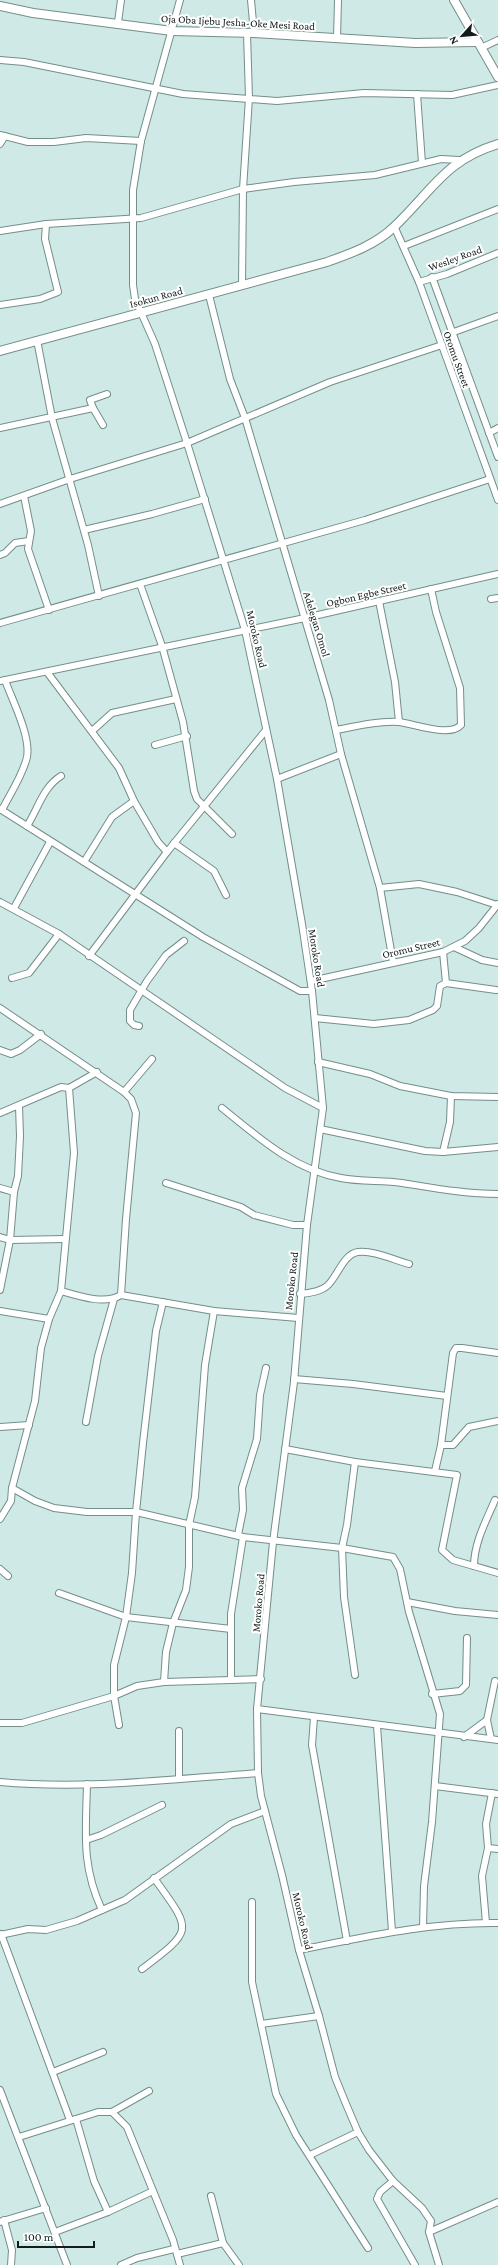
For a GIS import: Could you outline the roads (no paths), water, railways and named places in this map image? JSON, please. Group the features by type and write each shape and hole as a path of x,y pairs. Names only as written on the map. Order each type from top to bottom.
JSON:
{"main road":[{"path":"454,0 498,77"},
{"name":"Oja Oba Ijebu Jesha-Oke Mesi Road","path":"0,6 33,13 118,22 172,31 250,33 415,43 479,45"},
{"path":"394,226 459,160 482,149 498,144"},
{"name":"Isokun Road","path":"0,351 327,262 363,248 394,226"}],"street":[{"path":"0,6 2,0"},
{"path":"118,22 121,0"},
{"name":"Moroko Road","path":"180,0 141,141 133,190 133,285 135,299 154,344 188,443 225,559 245,630 277,779 311,981 323,1108 307,1225 300,1294 294,1380 273,1542 257,1709 258,1773 265,1811 282,1875 299,1950 319,2016 335,2077 358,2132 392,2181 422,2208 431,2221 429,2232 438,2265"},
{"path":"242,285 243,189 249,98 250,0"},
{"path":"337,38 338,0"},
{"path":"479,45 498,40"},
{"path":"0,60 24,62 183,94 277,101 364,93 452,95 498,85"},
{"path":"418,94 422,163"},
{"path":"0,144 2,136 28,142 54,142 86,138 141,141"},
{"path":"0,231 46,224 155,215 243,189 294,182 375,175 441,159 459,160"},
{"path":"404,246 498,209"},
{"path":"0,305 40,299 58,292 45,239 46,224"},
{"name":"Oromu Street","path":"394,226 419,282 498,500"},
{"name":"Wesley Road","path":"419,282 447,274 498,253"},
{"path":"432,278 451,333 498,457"},
{"name":"Adelegan Omol","path":"208,295 230,379 245,418 337,730 342,754 380,888 393,962"},
{"path":"451,333 498,316"},
{"path":"37,340 52,418 84,530 99,596"},
{"path":"0,504 70,479 188,443 330,382 442,346"},
{"path":"103,425 90,400 107,394"},
{"path":"0,428 93,408"},
{"path":"489,433 498,428"},
{"path":"0,623 99,596 396,510 490,479"},
{"path":"24,496 31,531 28,549 33,568 49,610"},
{"path":"84,530 152,514 205,499"},
{"path":"0,555 5,553 15,543 29,541"},
{"name":"Ogbon Egbe Street","path":"1,680 47,672 162,646 305,618 431,589 444,588 498,574"},
{"path":"140,584 162,646 187,736 192,784 197,799 232,834"},
{"path":"337,730 364,725 399,722 424,728 455,730 461,725 460,688 436,612 431,589"},
{"path":"491,599 498,598"},
{"path":"379,601 395,682 399,722"},
{"path":"47,672 119,768 134,802 158,842 167,852"},
{"path":"1,680 20,721 28,751 25,764 1,810 203,937 300,991 312,991"},
{"path":"92,731 112,713 176,698"},
{"path":"89,956 174,843 266,730"},
{"path":"155,745 187,736"},
{"path":"277,779 342,754"},
{"path":"27,826 35,814 47,788 61,776"},
{"path":"84,862 112,817 134,802"},
{"path":"14,908 50,842"},
{"path":"174,843 214,871 226,895"},
{"path":"380,888 419,884 457,892 497,904"},
{"path":"0,902 14,908 59,934 89,956 285,1088 323,1108"},
{"name":"Oromu Street","path":"311,981 443,952 465,941 478,928 497,904"},
{"path":"12,978 29,973 59,934"},
{"path":"140,1026 134,1025 128,1015 141,991 166,955 184,942"},
{"path":"454,947 482,960 498,963"},
{"path":"443,952 446,983"},
{"path":"315,1018 374,1024 408,1020 433,1010 437,1006 440,986 446,983 496,990"},
{"path":"0,1008 42,1034 97,1072 131,1099 136,1113 126,1219 121,1295"},
{"path":"0,1050 11,1054 20,1050 42,1034"},
{"path":"124,1092 152,1059"},
{"path":"318,1062 370,1074 400,1086 451,1096 498,1097"},
{"path":"0,1113 61,1088 69,1088 97,1072"},
{"path":"0,1519 11,1501 12,1488 35,1401 41,1348 49,1318 61,1291 74,1153 69,1088"},
{"path":"443,1152 450,1122 451,1096"},
{"path":"0,1290 10,1240 14,1192 18,1176 20,1136 19,1106"},
{"path":"222,1108 278,1151 295,1162 320,1174 342,1179 400,1183 474,1194 498,1194"},
{"path":"320,1129 402,1147 443,1152 498,1147"},
{"path":"166,1183 241,1207 254,1215 293,1225 307,1225"},
{"path":"0,1188 14,1192"},
{"path":"0,1237 10,1240 65,1239"},
{"path":"300,1294 309,1293 327,1286 350,1256 356,1252 364,1252 409,1264"},
{"path":"61,1291 85,1297 114,1299 121,1295 214,1311 298,1318"},
{"path":"86,1422 98,1356 114,1299"},
{"path":"119,1725 114,1696 114,1665 126,1618 132,1573 136,1512 156,1331 163,1302"},
{"path":"0,1311 49,1318"},
{"path":"164,1682 166,1652 173,1622 186,1590 189,1567 189,1525 196,1497 205,1372 214,1311"},
{"path":"435,1471 441,1446 453,1353 456,1348 498,1353"},
{"path":"231,1680 233,1592 241,1536 243,1510 242,1488 257,1439 260,1395 266,1368"},
{"path":"294,1380 354,1384 447,1396"},
{"path":"441,1446 453,1445 469,1427 498,1421"},
{"path":"0,1427 29,1425"},
{"path":"285,1449 355,1462 457,1475 442,1550 453,1560 498,1573"},
{"path":"355,1462 347,1525 342,1548 344,1597 355,1675"},
{"path":"12,1488 35,1501 54,1508 87,1512 136,1512 189,1525 273,1542 342,1548 393,1557 400,1569 407,1602 432,1694 440,1714 440,1733 424,1886 423,1927"},
{"path":"474,1566 474,1556 482,1528 495,1500"},
{"path":"0,1569 8,1576"},
{"path":"60,1593 126,1618 231,1629"},
{"path":"407,1602 455,1611 498,1615"},
{"path":"432,1694 460,1691 466,1685 467,1638"},
{"path":"0,1723 22,1723 114,1696 137,1686 164,1682 261,1679"},
{"path":"491,1739 487,1720 495,1681"},
{"path":"257,1709 377,1726 498,1740"},
{"path":"314,1717 312,1745 347,1941"},
{"path":"464,1736 487,1720"},
{"path":"377,1726 392,1931"},
{"path":"179,1731 179,1778"},
{"path":"0,1782 43,1785 87,1784 258,1773"},
{"path":"87,1784 86,1840 89,1879 102,1910"},
{"path":"435,1786 495,1794 486,1824 488,1848 482,1876 486,1923"},
{"path":"86,1840 101,1835 162,1805"},
{"path":"108,2212 94,2181 73,2120 11,1966 0,1934 28,1928 46,1930 102,1910 137,1892 154,1878 231,1824 265,1811"},
{"path":"488,1848 498,1850"},
{"path":"142,1969 167,1950 179,1939 183,1932 183,1925 179,1913 154,1878"},
{"path":"252,1902 252,1982 276,2094 287,2121 368,2248"},
{"path":"299,1950 392,1931 423,1927 498,1923"},
{"path":"261,2024 319,2016"},
{"path":"54,2072 103,2052"},
{"path":"0,2090 67,2265"},
{"path":"19,2137 98,2112 112,2112 149,2091"},
{"path":"112,2112 128,2127 180,2265"},
{"path":"310,2155 358,2132"},
{"path":"392,2181 380,2192 377,2199 415,2265"},
{"path":"55,2232 108,2212 153,2191"},
{"path":"211,2196 223,2243 239,2265"},
{"path":"34,2211 43,2202"},
{"path":"429,2232 498,2202"},
{"path":"11,2265 11,2243 2,2221 46,2208"},
{"path":"121,2265 223,2243"}]}
